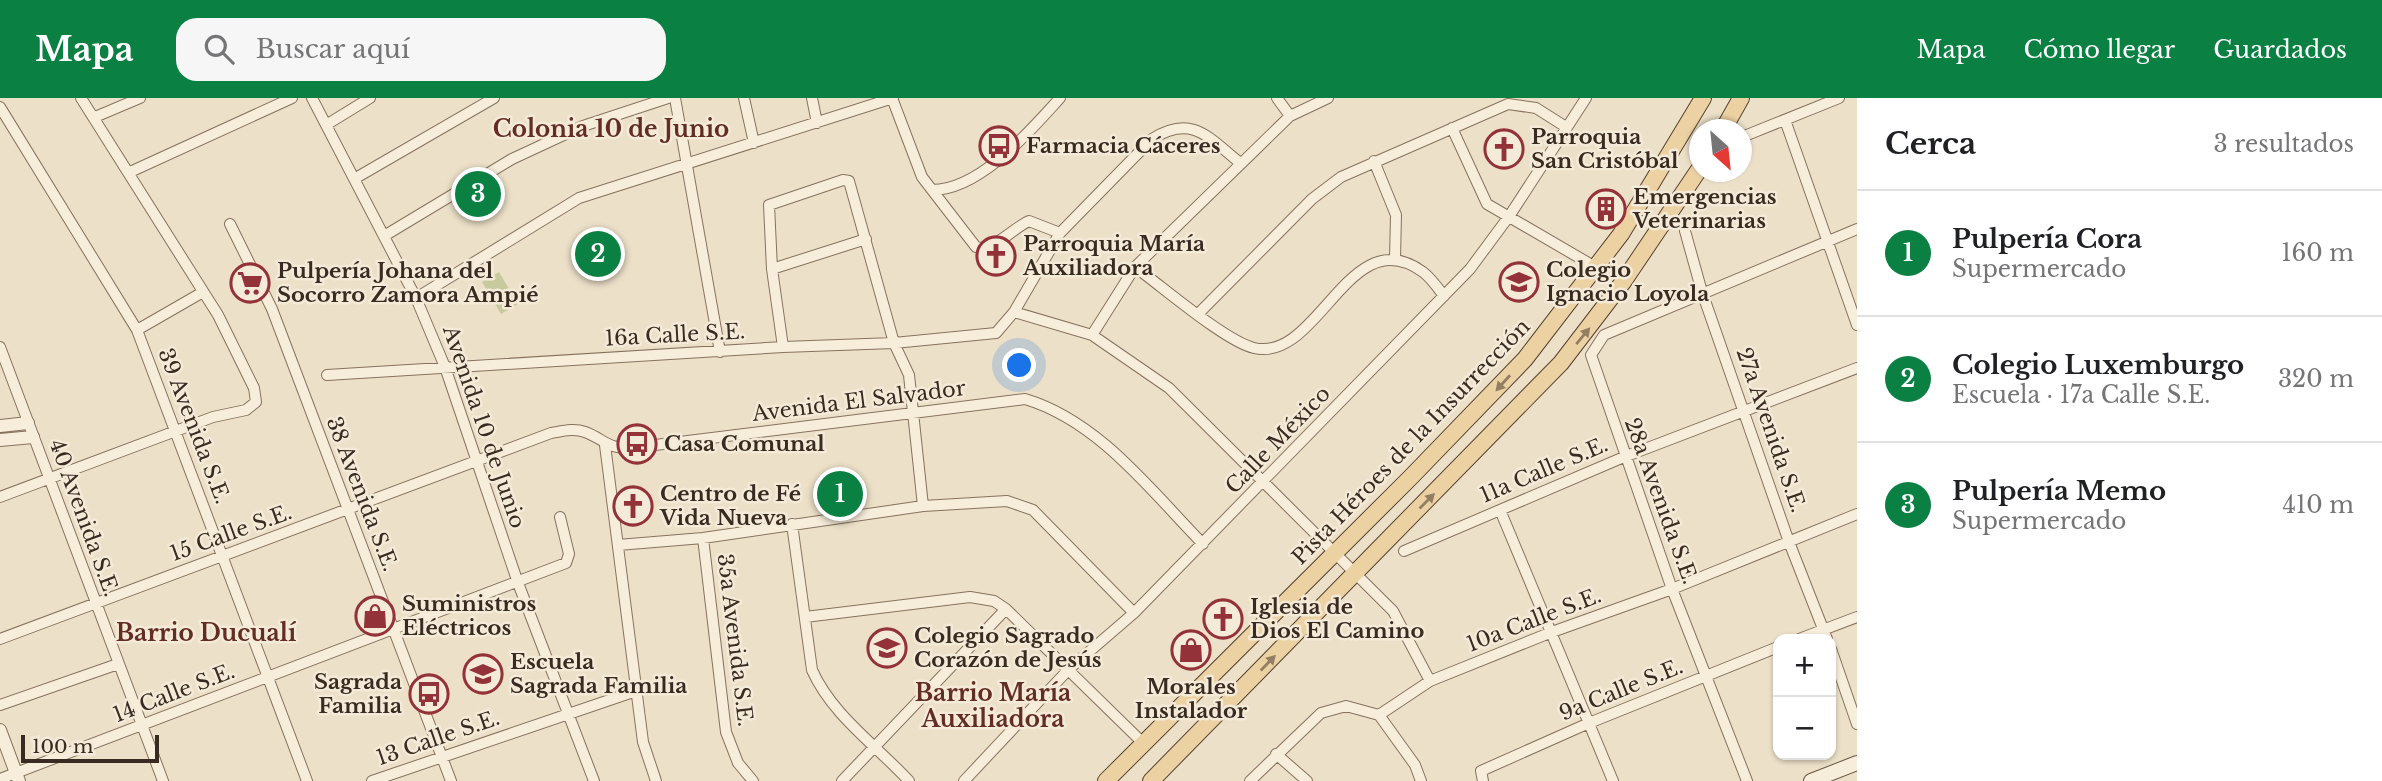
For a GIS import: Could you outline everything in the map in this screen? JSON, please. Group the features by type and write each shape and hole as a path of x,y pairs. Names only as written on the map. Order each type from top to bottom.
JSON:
{"main road":[{"name":"Pista Héroes de la Insurrección","path":"1106,781 1486,402 1556,323 1597,268 1703,98"},
{"path":"1729,119 1741,98"},
{"path":"1150,781 1561,363 1615,293 1690,182"},
{"path":"1811,781 1857,763"}],"street":[{"path":"0,497 213,417 246,410 256,402 254,388 203,292 81,98"},
{"path":"95,117 139,98"},
{"path":"130,172 292,98"},
{"name":"Avenida 10 de Junio","path":"312,98 416,298 445,367 518,583 594,781"},
{"path":"326,125 370,98"},
{"path":"354,179 494,98"},
{"path":"384,236 512,159 583,126 668,98"},
{"path":"675,98 689,163 720,352"},
{"path":"744,98 754,143"},
{"path":"811,98 817,123"},
{"path":"416,298 579,198 892,98 915,162 932,190 975,247 982,248 992,244 1029,221 1060,233"},
{"path":"932,190 946,190 961,184 997,159 1019,142 1060,98"},
{"path":"1277,98 1290,117"},
{"path":"1091,335 1135,267 1239,162 1290,117 1328,98"},
{"name":"Calle México","path":"964,781 1069,669 1134,613 1470,269 1510,215 1586,98"},
{"path":"1752,133 1839,98"},
{"path":"1199,313 1312,199 1341,177 1508,104 1536,108 1566,127"},
{"name":"39 Avenida S.E.","path":"0,107 137,330 307,781"},
{"path":"1784,120 1857,324"},
{"name":"16a Calle S.E.","path":"327,375 783,347 894,344 996,333 1014,312 1060,233 1152,139 1167,130 1186,126 1202,132 1239,162"},
{"path":"1452,128 1487,204 1597,268"},
{"path":"1374,161 1396,215 1395,260"},
{"path":"783,347 772,269 769,205 843,180 849,181 894,344 909,375 923,506"},
{"name":"38 Avenida S.E.","path":"230,224 272,309 451,781"},
{"path":"1702,292 1857,229"},
{"name":"27a Avenida S.E.","path":"1685,232 1702,292 1746,412 1789,542 1826,634"},
{"path":"772,269 866,240"},
{"path":"1135,267 1235,342 1257,349 1280,344 1301,331 1359,272 1376,262 1395,260 1422,272 1444,296"},
{"path":"137,330 203,292"},
{"name":"28a Avenida S.E.","path":"1702,292 1604,335 1591,355 1624,457 1704,677 1747,781"},
{"path":"1014,312 1091,335 1169,388 1393,611 1430,681"},
{"name":"40 Avenida S.E.","path":"0,347 163,781"},
{"name":"11a Calle S.E.","path":"1404,551 1624,457 1857,368"},
{"name":"Avenida El Salvador","path":"475,461 551,433 572,430 586,433 605,445 631,448 1025,400 1049,407 1091,432 1203,544"},
{"path":"0,426 28,423"},
{"path":"0,440 33,437"},
{"path":"605,445 643,741 656,781"},
{"name":"15 Calle S.E.","path":"0,639 348,511 475,461"},
{"path":"618,545 703,538 923,506 1007,501 1033,510 1134,613"},
{"path":"1500,510 1613,781"},
{"name":"10a Calle S.E.","path":"1379,716 1430,681 1552,632 1672,589 1857,514"},
{"name":"14 Calle S.E.","path":"0,779 18,777 141,725 518,583 569,560 560,517"},
{"path":"792,524 812,670 821,690 832,706 909,781"},
{"name":"35a Avenida S.E.","path":"703,538 726,732 738,763 753,781"},
{"path":"805,617 970,597 994,601 1006,609 1069,669 1143,743"},
{"path":"842,781 1006,609"},
{"path":"1826,634 1857,617"},
{"name":"9a Calle S.E.","path":"1482,776 1589,723 1773,650"},
{"path":"1836,663 1857,724"},
{"path":"0,705 118,664"},
{"name":"13 Calle S.E.","path":"372,781 441,755 636,691"},
{"path":"1250,781 1321,713 1346,706 1379,716 1415,765 1420,781"},
{"path":"0,730 18,777"},
{"path":"1276,754 1307,781"}],"green space":[{"path":"499,272 518,304 501,314 482,282"}],"place":[{"name":"Farmacia Cáceres","path":"999,146"},
{"name":"Parroquia San Cristóbal","path":"1504,149"},
{"name":"Pulpería Memo","path":"478,194"},
{"name":"Emergencias Veterinarias","path":"1606,209"},
{"name":"Colegio Luxemburgo","path":"598,254"},
{"name":"Parroquia María Auxiliadora","path":"996,256"},
{"name":"Colegio Ignacio Loyola","path":"1519,282"},
{"name":"Pulpería Johana del Socorro Zamora Ampié","path":"250,283"},
{"name":"Casa Comunal","path":"637,444"},
{"name":"Pulpería Cora","path":"840,494"},
{"name":"Centro de Fé Vida Nueva","path":"633,506"},
{"name":"Suministros Eléctricos","path":"375,616"},
{"name":"Iglesia de Dios El Camino","path":"1223,619"},
{"name":"Colegio Sagrado Corazón de Jesús","path":"887,648"},
{"name":"Morales Instalador","path":"1191,650"},
{"name":"Escuela Sagrada Familia","path":"483,674"},
{"name":"Sagrada Familia","path":"429,694"}],"district":[{"name":"Colonia 10 de Junio","path":"611,129"},
{"name":"Barrio Ducualí","path":"206,633"},
{"name":"Barrio María Auxiliadora","path":"993,706"}]}
